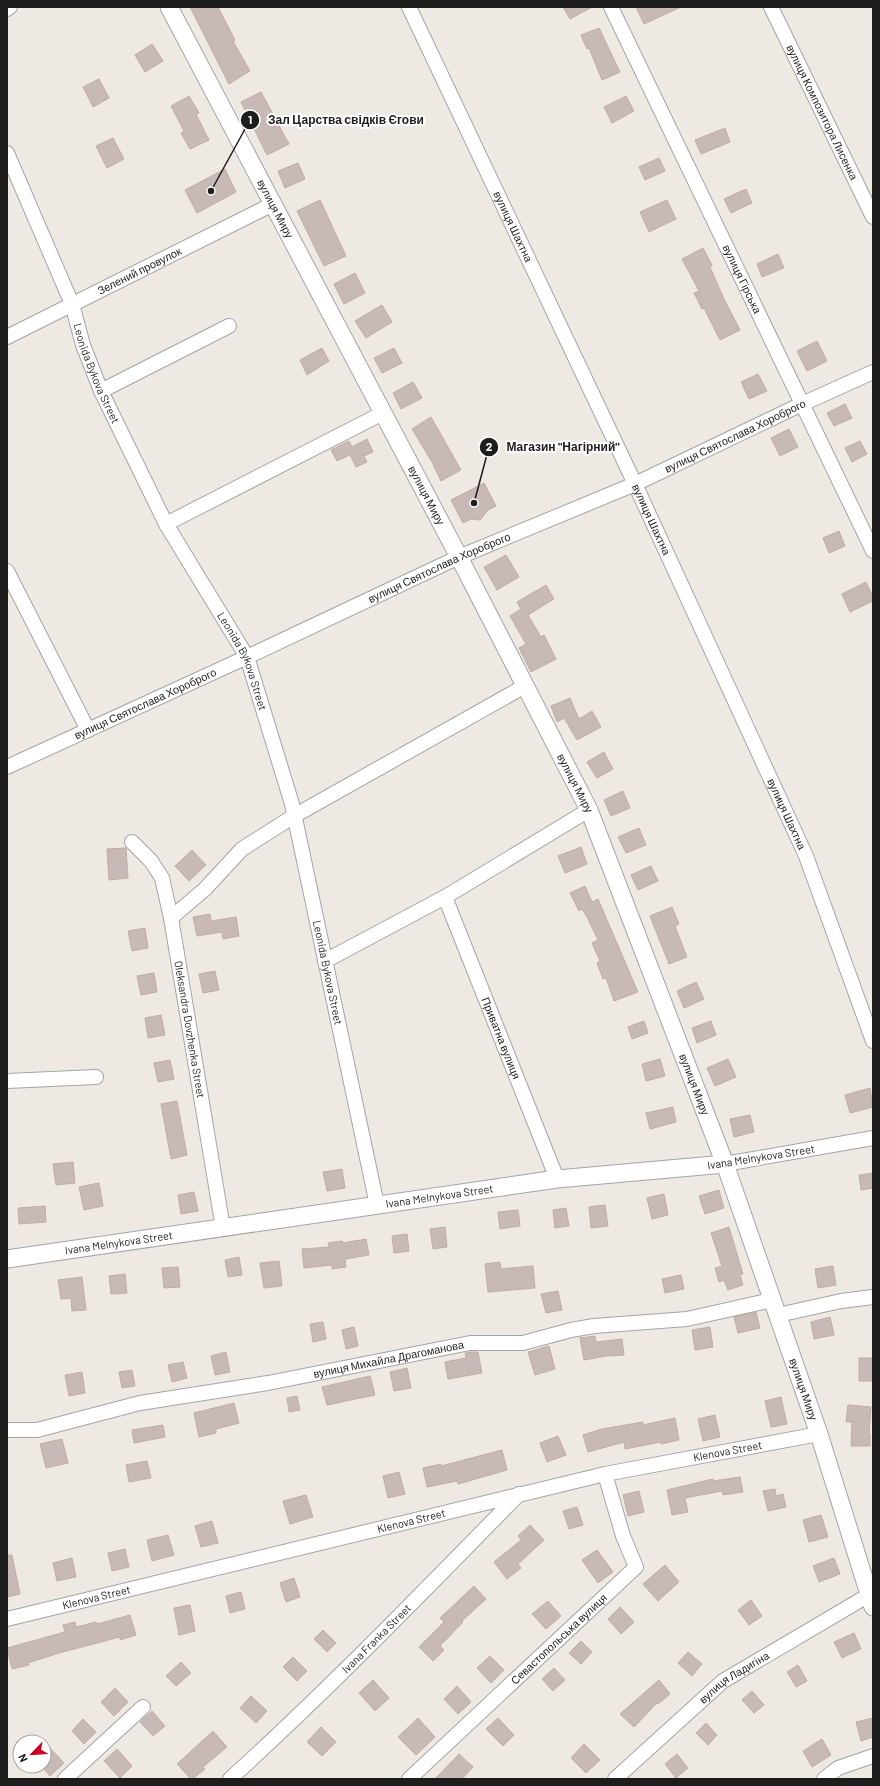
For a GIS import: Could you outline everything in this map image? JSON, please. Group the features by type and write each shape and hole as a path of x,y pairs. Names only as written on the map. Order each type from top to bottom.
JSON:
{"street":[{"name":"вулиця Миру","path":"169,7 459,557 589,810 725,1164 819,1434 872,1598"},
{"name":"вулиця Шахтна","path":"409,7 635,484 806,856 873,1041"},
{"name":"вулиця Гірська","path":"611,7 873,551"},
{"name":"вулиця Композитора Лисенка","path":"771,7 873,217"},
{"name":"Leonida Bykova Street","path":"9,162 72,304 83,345 101,391 166,524 247,657 294,816 377,1205"},
{"name":"Зелений провулок","path":"7,337 273,204"},
{"path":"101,391 228,326"},
{"name":"вулиця Святослава Хороброго","path":"7,767 247,657 459,557 635,484 802,404 873,372"},
{"path":"166,524 383,413"},
{"path":"7,571 88,730"},
{"path":"172,918 204,889 242,849 294,816 525,686"},
{"path":"325,961 445,898 589,810"},
{"name":"Oleksandra Dovzhenka Street","path":"132,842 151,861 162,878 172,918 223,1228"},
{"name":"Приватна вулиця","path":"445,898 557,1178"},
{"path":"7,1081 96,1077"},
{"name":"Ivana Melnykova Street","path":"7,1259 557,1178 725,1164 873,1138"},
{"name":"вулиця Михайла Драгоманова","path":"7,1430 37,1430 140,1403 268,1383 470,1343 522,1344 571,1330 594,1326 687,1319 873,1297"},
{"name":"Klenova Street","path":"7,1619 605,1474 819,1434"},
{"name":"Севастопольська вулиця","path":"409,1779 636,1567 623,1536 605,1474"},
{"name":"Ivana Franka Street","path":"230,1779 316,1699 520,1494"},
{"name":"вулиця Ладигіна","path":"614,1779 723,1681 872,1598"},
{"path":"65,1779 143,1707"},
{"path":"824,1779 838,1768 873,1756"}],"building":[{"path":"190,7 218,7 235,40 233,41 250,71 229,84"},
{"path":"563,7 592,7 570,19"},
{"path":"636,7 681,7 644,24"},
{"path":"599,28 620,72 602,80 589,48 587,49 581,35"},
{"path":"152,44 163,61 145,72 135,55"},
{"path":"99,79 109,98 93,107 83,87"},
{"path":"261,92 289,144 267,155 241,102"},
{"path":"189,96 199,113 196,114 209,140 190,149 181,133 184,131 171,106"},
{"path":"626,96 634,111 612,123 604,107"},
{"path":"725,128 730,142 701,154 695,140"},
{"path":"113,138 124,159 107,168 96,146"},
{"path":"659,158 665,171 645,180 639,167"},
{"path":"298,163 305,179 285,188 278,171"},
{"path":"225,169 236,192 197,213 185,190"},
{"path":"746,189 752,203 731,213 724,199"},
{"path":"320,200 346,256 324,266 297,211"},
{"path":"667,200 676,219 649,232 640,212"},
{"path":"703,248 712,265 710,267 724,299 740,330 720,340 704,308 702,309 694,293 699,291 682,259"},
{"path":"778,254 784,268 762,277 757,264"},
{"path":"355,273 365,293 344,304 334,284"},
{"path":"382,305 392,322 366,338 355,321"},
{"path":"817,341 827,361 807,371 797,351"},
{"path":"322,348 329,361 307,375 300,360"},
{"path":"394,348 402,363 382,373 374,358"},
{"path":"758,374 767,391 749,399 741,382"},
{"path":"413,382 422,398 401,409 393,393"},
{"path":"845,404 852,418 834,426 827,413"},
{"path":"431,417 461,470 441,481 432,462 412,429"},
{"path":"789,429 798,447 780,456 771,438"},
{"path":"367,439 373,452 364,456 367,462 356,467 350,455 337,461 331,450 349,441 352,447"},
{"path":"860,441 867,454 852,462 845,448"},
{"path":"484,483 496,506 488,510 480,520 471,519 463,523 451,500"},
{"path":"839,531 845,546 829,553 823,538"},
{"path":"506,555 519,577 497,590 484,567"},
{"path":"866,582 873,597 873,601 850,612 842,594"},
{"path":"546,585 554,599 528,615 541,637 544,635 556,659 531,672 519,648 526,644 510,616 521,609 517,602"},
{"path":"570,698 579,719 592,711 601,727 577,740 564,718 557,722 551,706"},
{"path":"604,752 613,769 597,778 587,762"},
{"path":"623,791 630,808 611,816 604,800"},
{"path":"639,828 646,845 626,853 618,837"},
{"path":"581,847 587,864 565,873 558,856"},
{"path":"126,848 128,878 109,880 107,849"},
{"path":"192,850 206,865 189,881 175,866"},
{"path":"651,866 658,881 638,890 631,875"},
{"path":"585,886 592,902 598,899 638,992 614,1001 606,978 603,979 597,963 600,961 592,943 598,940 587,917 582,909 579,911 570,893"},
{"path":"672,907 679,924 675,926 687,957 669,964 650,916"},
{"path":"210,914 211,921 236,917 239,936 223,939 222,932 197,936 193,917"},
{"path":"145,928 148,948 132,951 128,931"},
{"path":"215,971 219,990 203,993 199,974"},
{"path":"154,973 157,992 141,995 137,976"},
{"path":"696,982 704,999 684,1008 677,991"},
{"path":"161,1015 165,1035 148,1038 145,1018"},
{"path":"644,1021 648,1033 632,1039 628,1027"},
{"path":"711,1021 716,1035 697,1043 692,1028"},
{"path":"660,1059 665,1076 646,1081 642,1064"},
{"path":"728,1059 736,1077 715,1086 707,1068"},
{"path":"170,1060 174,1079 158,1082 154,1063"},
{"path":"870,1088 873,1107 850,1113 845,1095"},
{"path":"177,1101 187,1155 171,1159 161,1104"},
{"path":"673,1107 676,1122 650,1129 646,1113"},
{"path":"750,1115 754,1132 734,1137 730,1119"},
{"path":"73,1162 75,1183 56,1185 53,1164"},
{"path":"342,1169 345,1188 327,1191 323,1172"},
{"path":"873,1173 873,1188 861,1190 859,1175"},
{"path":"99,1183 103,1206 84,1210 79,1187"},
{"path":"719,1190 724,1208 705,1214 699,1196"},
{"path":"194,1192 198,1211 181,1214 178,1195"},
{"path":"664,1194 668,1215 652,1219 647,1198"},
{"path":"605,1205 608,1226 591,1228 589,1207"},
{"path":"45,1206 46,1222 19,1224 18,1208"},
{"path":"566,1208 569,1226 555,1228 553,1210"},
{"path":"518,1210 520,1226 500,1229 498,1212"},
{"path":"445,1227 447,1247 433,1249 430,1229"},
{"path":"729,1227 743,1274 740,1275 743,1285 728,1290 724,1280 719,1282 715,1268 722,1266 711,1233"},
{"path":"407,1234 409,1251 394,1253 392,1236"},
{"path":"366,1239 369,1255 345,1259 346,1267 332,1269 332,1265 304,1268 302,1249 329,1247 328,1243 342,1241 343,1243"},
{"path":"239,1257 242,1275 228,1277 225,1260"},
{"path":"279,1261 282,1286 264,1288 260,1263"},
{"path":"500,1262 501,1269 533,1266 535,1288 488,1292 485,1264"},
{"path":"833,1266 836,1285 818,1288 815,1269"},
{"path":"178,1267 180,1287 164,1288 162,1268"},
{"path":"125,1274 127,1293 111,1294 109,1276"},
{"path":"681,1275 684,1289 665,1293 662,1279"},
{"path":"82,1277 86,1310 72,1311 71,1298 61,1299 58,1280"},
{"path":"558,1291 562,1310 546,1313 541,1294"},
{"path":"756,1312 760,1328 738,1333 734,1317"},
{"path":"830,1317 834,1335 814,1339 811,1322"},
{"path":"323,1322 326,1339 313,1342 310,1324"},
{"path":"354,1327 358,1346 346,1349 342,1330"},
{"path":"710,1327 713,1347 695,1350 692,1330"},
{"path":"595,1336 596,1342 622,1339 624,1355 612,1355 584,1360 580,1338"},
{"path":"549,1346 555,1369 535,1375 528,1352"},
{"path":"226,1352 230,1372 215,1375 211,1356"},
{"path":"478,1352 482,1373 448,1379 445,1362 466,1358 465,1353"},
{"path":"859,1358 873,1358 872,1381 859,1381"},
{"path":"183,1362 187,1378 172,1382 168,1365"},
{"path":"407,1368 411,1388 394,1391 390,1372"},
{"path":"132,1370 135,1386 122,1388 119,1372"},
{"path":"82,1372 85,1393 69,1396 65,1375"},
{"path":"370,1376 375,1395 327,1405 322,1387"},
{"path":"297,1396 300,1410 289,1412 287,1398"},
{"path":"781,1397 787,1424 771,1427 765,1401"},
{"path":"234,1403 239,1423 216,1429 216,1433 199,1437 194,1413"},
{"path":"848,1405 871,1407 869,1434 870,1446 851,1446 852,1422 846,1422"},
{"path":"715,1415 720,1437 703,1441 698,1419"},
{"path":"675,1418 679,1440 661,1444 661,1442 625,1449 624,1442 588,1452 583,1435 602,1429 643,1422 643,1425"},
{"path":"163,1425 165,1437 134,1443 132,1430"},
{"path":"558,1436 566,1455 547,1462 540,1443"},
{"path":"62,1439 68,1463 46,1468 40,1444"},
{"path":"502,1450 507,1470 458,1484 457,1481 427,1487 423,1468 441,1464 441,1466"},
{"path":"147,1461 151,1478 129,1482 126,1465"},
{"path":"399,1472 405,1494 388,1498 383,1476"},
{"path":"740,1477 743,1492 723,1495 722,1491 685,1498 688,1512 672,1515 667,1490 713,1479 713,1481"},
{"path":"775,1489 776,1496 783,1494 786,1507 768,1511 763,1491"},
{"path":"639,1491 644,1512 628,1516 623,1495"},
{"path":"306,1495 313,1517 290,1524 283,1501"},
{"path":"577,1507 583,1525 569,1529 563,1511"},
{"path":"821,1515 828,1537 809,1542 803,1520"},
{"path":"212,1521 218,1543 201,1547 195,1526"},
{"path":"530,1525 544,1540 518,1564 521,1568 507,1579 494,1562 521,1540 518,1536"},
{"path":"168,1535 174,1555 152,1561 147,1540"},
{"path":"125,1549 129,1567 112,1571 108,1553"},
{"path":"597,1550 613,1572 598,1583 582,1560"},
{"path":"7,1555 12,1555 20,1594 7,1597"},
{"path":"72,1558 76,1577 57,1581 53,1563"},
{"path":"834,1558 840,1574 819,1582 813,1566"},
{"path":"665,1565 679,1582 658,1601 643,1584"},
{"path":"294,1578 300,1597 286,1602 280,1583"},
{"path":"474,1586 486,1599 462,1621 463,1622 440,1646 444,1650 433,1661 419,1647 444,1622 440,1618"},
{"path":"241,1592 245,1609 230,1613 226,1596"},
{"path":"751,1600 762,1616 749,1625 738,1610"},
{"path":"548,1601 561,1616 546,1629 532,1614"},
{"path":"190,1605 195,1631 179,1635 174,1608"},
{"path":"620,1607 634,1622 621,1634 608,1619"},
{"path":"130,1615 136,1635 120,1640 120,1637 59,1653 28,1663 29,1665 12,1669 7,1648 65,1632 63,1625 75,1622 76,1627 96,1622 97,1624"},
{"path":"323,1630 336,1643 327,1652 314,1639"},
{"path":"854,1633 861,1649 842,1658 834,1642"},
{"path":"581,1641 592,1652 581,1664 569,1653"},
{"path":"688,1652 702,1664 692,1676 678,1663"},
{"path":"490,1656 504,1670 491,1683 477,1668"},
{"path":"293,1657 307,1671 297,1681 283,1667"},
{"path":"181,1662 191,1673 176,1686 166,1676"},
{"path":"798,1665 807,1681 796,1687 787,1672"},
{"path":"554,1668 565,1680 553,1691 542,1679"},
{"path":"373,1680 389,1698 375,1711 359,1693"},
{"path":"659,1680 670,1694 658,1704 657,1703 634,1727 620,1714"},
{"path":"457,1686 471,1702 458,1714 444,1699"},
{"path":"115,1688 128,1702 114,1716 101,1702"},
{"path":"752,1691 764,1705 754,1713 742,1700"},
{"path":"251,1696 267,1711 256,1723 240,1708"},
{"path":"152,1711 165,1726 153,1736 140,1722"},
{"path":"418,1718 435,1737 416,1755 398,1737"},
{"path":"498,1718 514,1735 503,1746 486,1729"},
{"path":"873,1718 873,1737 861,1741 856,1722"},
{"path":"83,1719 96,1732 84,1744 72,1731"},
{"path":"706,1723 717,1735 708,1745 696,1733"},
{"path":"321,1727 336,1742 322,1756 307,1742"},
{"path":"213,1731 227,1747 203,1767 205,1769 191,1779 177,1764"},
{"path":"822,1739 831,1755 812,1767 803,1751"},
{"path":"584,1744 600,1760 586,1773 571,1758"},
{"path":"117,1749 132,1766 120,1778 104,1761"},
{"path":"52,1750 64,1763 50,1776 48,1774 52,1774"},
{"path":"459,1754 473,1767 462,1779 435,1779"},
{"path":"677,1754 688,1768 676,1778 665,1764"}],"place":[{"name":"Зал Царства свідків Єгови","path":"211,191"},
{"name":"Магазин \"Нагірний\"","path":"474,503"}]}
